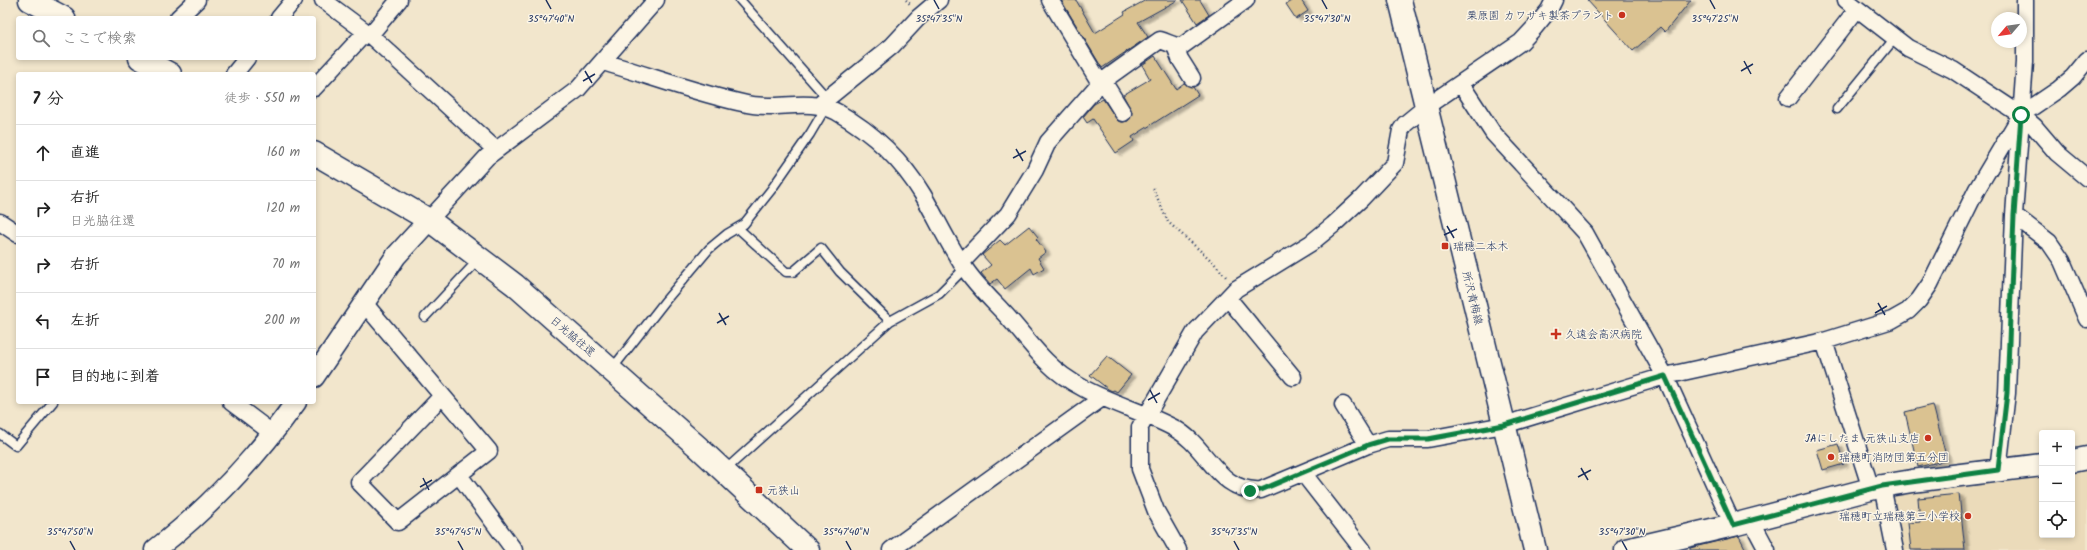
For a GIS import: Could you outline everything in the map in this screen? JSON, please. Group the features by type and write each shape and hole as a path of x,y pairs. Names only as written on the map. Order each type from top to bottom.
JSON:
{"main road":[{"path":"30,0 60,16"},
{"name":"所沢青梅線","path":"1400,0 1535,550"},
{"path":"147,60 167,72"},
{"name":"日光脇往還","path":"316,154 429,220 515,285 724,471 808,550"},
{"path":"2075,460 2087,458"},
{"path":"1626,550 1742,523 1877,488 2039,465"}],"street":[{"path":"180,16 196,0"},
{"path":"281,16 294,0"},
{"path":"323,0 368,33 496,150"},
{"path":"316,86 399,0"},
{"path":"316,374 396,256 487,157 578,89 656,0"},
{"path":"824,104 892,46 939,0"},
{"path":"1050,0 1123,114"},
{"path":"963,266 1008,214 1035,170 1048,142 1102,82 1160,40 1175,46 1182,46 1246,0"},
{"path":"1178,550 1156,511 1140,469 1140,427 1195,332 1232,294 1311,243 1361,199 1395,163 1401,130 1427,106 1521,42 1549,10 1554,0"},
{"path":"1998,470 2007,393 2014,215 2025,62 2025,0"},
{"path":"1788,98 1851,5 1908,48 1953,70 2021,115 2034,126 2057,153 2087,178"},
{"path":"1175,46 1180,59 1192,78"},
{"path":"236,72 245,60"},
{"path":"603,62 750,105 824,104 854,123 875,138 903,166 921,193 963,266 1046,361 1066,378 1102,398 1176,429 1189,438 1229,482 1236,487 1250,491 1261,490 1368,445 1388,439 1428,439 1504,425 1665,376 1824,341 1892,320 1908,311 1919,300 1930,284 1977,189 2021,115 2059,89 2073,77 2087,60"},
{"path":"1461,84 1493,133 1585,233 1665,376 1742,523 1767,550"},
{"path":"2014,215 2049,242 2062,261 2087,319"},
{"path":"0,222 16,233"},
{"path":"1232,294 1293,377"},
{"path":"364,303 489,451 398,522 359,482 442,396"},
{"path":"1824,341 1877,488 1895,550"},
{"path":"891,550 1102,398"},
{"path":"234,404 272,433"},
{"path":"155,550 212,501 241,471 294,404"},
{"path":"1343,405 1368,445"},
{"path":"1303,473 1363,550"},
{"path":"459,475 514,550"}],"lane":[{"path":"611,370 666,300 709,249 727,234 739,229 771,190 810,134 824,104 740,0"},
{"path":"921,16 925,0"},
{"path":"1837,109 1895,38"},
{"path":"739,229 786,272 792,272 821,248 840,272 890,321"},
{"path":"425,317 480,258"},
{"path":"724,471 890,321 939,294 963,266"},
{"path":"0,434 16,446 51,404"}],"path":[{"path":"1152,188 1168,222 1213,262 1232,294"}],"shaded area":[{"name":"瑞穂町立瑞穂第三小学校","path":"2087,468 2087,550 1901,550 1890,493 1989,483 2039,475 2039,538 2075,538 2075,470"}],"building":[{"path":"1061,0 1076,0 1095,33 1125,14 1124,12 1146,0 1178,0 1138,22 1148,37 1102,68"},
{"path":"1182,0 1200,0 1209,15 1197,23"},
{"path":"1293,0 1301,0 1308,11 1296,19 1286,4"},
{"name":"栗原園 カワサキ製茶プラント","path":"1587,0 1691,0 1665,32 1660,27 1633,51"},
{"path":"1155,56 1176,89 1184,83 1193,87 1198,95 1132,137 1134,141 1116,153 1093,119 1087,123 1083,117 1094,104 1103,99 1118,121 1128,121 1132,112 1123,95 1150,79 1142,65"},
{"path":"1029,226 1038,237 1036,239 1046,252 1038,258 1044,268 1034,274 1031,268 1005,289 997,279 990,284 981,273 991,265 982,255 1000,240 1005,245"},
{"path":"1107,356 1131,375 1117,392 1108,389 1090,375"},
{"path":"1933,405 1947,460 1918,467 1905,412"},
{"name":"瑞穂町消防団第五分団","path":"1838,444 1844,464 1823,470 1817,450"},
{"path":"1959,494 1965,550 1911,550 1908,523 1920,522 1918,498"},
{"path":"1739,536 1746,550 1690,550 1690,548"}],"place":[{"name":"栗原園 カワサキ製茶プラント","path":"1622,15"},
{"name":"瑞穂二本木","path":"1445,246"},
{"name":"久遠会高沢病院","path":"1556,334"},
{"name":"JAにしたま 元狭山支店","path":"1928,438"},
{"name":"瑞穂町消防団第五分団","path":"1831,457"},
{"name":"元狭山","path":"759,490"},
{"name":"瑞穂町立瑞穂第三小学校","path":"1968,516"}],"route":[{"path":"1250,491 1261,490 1368,445 1388,439 1428,439 1504,425 1665,376 1733,525 1882,486 1998,470 2007,393 2014,215 2021,115"}]}
